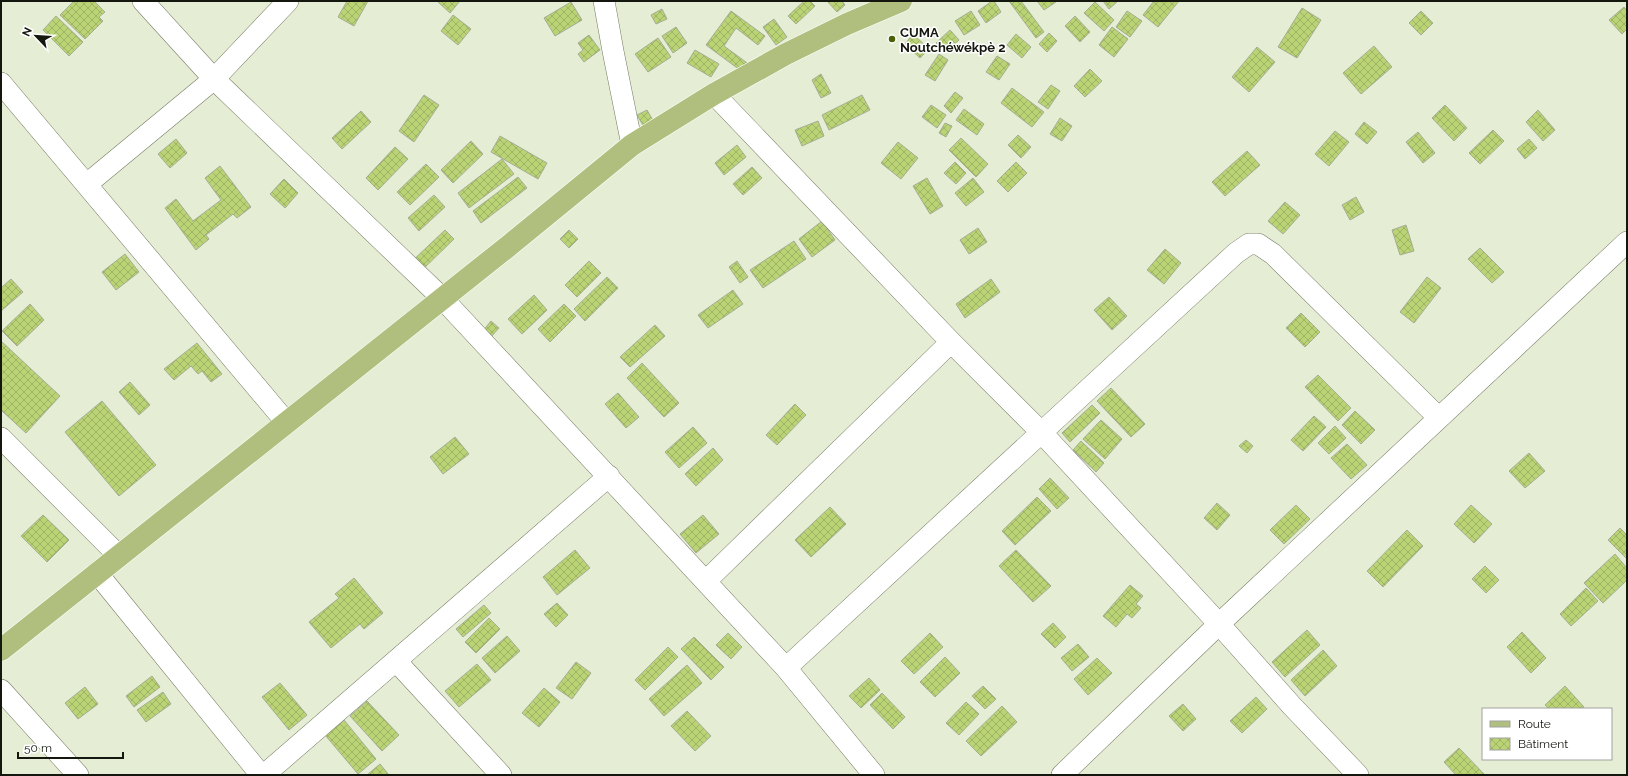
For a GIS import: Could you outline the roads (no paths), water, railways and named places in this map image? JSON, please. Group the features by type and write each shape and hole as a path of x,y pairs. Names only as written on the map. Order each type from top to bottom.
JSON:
{"main road":[{"path":"1,650 511,244 632,144 714,94 786,54 847,24 901,1"}],"street":[{"path":"143,1 214,79 442,298 786,668 874,775"},
{"path":"87,184 214,79 288,1"},
{"path":"604,1 632,144"},
{"path":"1,83 286,422"},
{"path":"714,94 951,342 1042,433 1219,624 1292,706 1358,775"},
{"path":"1062,775 1219,624 1627,242"},
{"path":"786,668 1236,253 1249,244 1258,244 1273,254 1439,418"},
{"path":"706,581 951,342"},
{"path":"1,438 119,556"},
{"path":"97,573 263,775 609,476"},
{"path":"396,661 501,775"},
{"path":"1,690 78,775"}],"place":[{"name":"CUMA Noutchéwékpè 2","path":"892,39"}]}
